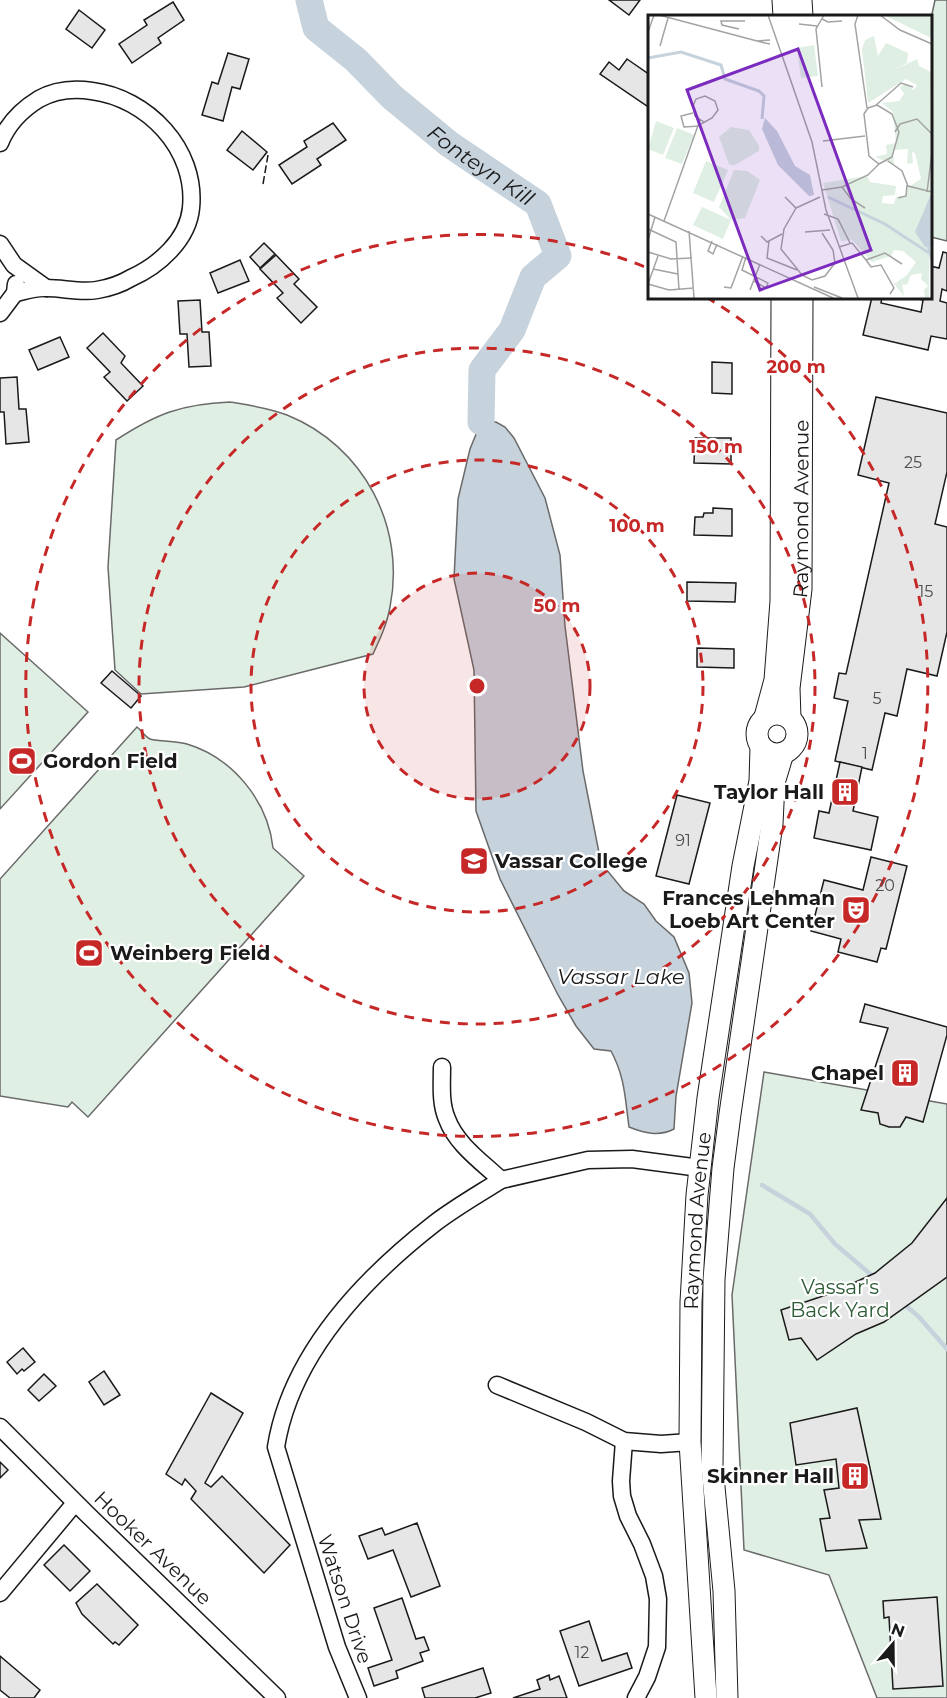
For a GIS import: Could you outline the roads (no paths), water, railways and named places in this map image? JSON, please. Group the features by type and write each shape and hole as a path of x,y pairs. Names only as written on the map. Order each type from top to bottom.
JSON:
{"main road":[{"path":"783,0 784,15"},
{"path":"801,0 802,15"},
{"name":"Raymond Avenue","path":"706,1698 690,1442 691,1302 700,1168 708,1098 743,866 760,781 761,747 757,728 765,717 775,680 781,601 782,298"},
{"name":"Raymond Avenue","path":"728,1698 724,1591 712,1466 714,1279 724,1157 772,824 774,783 783,753 789,750 797,739 796,728 790,718 789,688 801,589 802,298"},
{"path":"765,717 775,713 790,718"},
{"path":"761,747 771,754 783,753"}],"street":[{"path":"0,143 12,120 25,107 46,95 67,90 103,92 129,103 159,123 172,140 190,181 191,208 179,239 165,257 149,268 115,286 95,291 46,288 15,293"},
{"path":"0,244 14,265 46,288"},
{"path":"0,314 15,293 14,265"},
{"path":"442,1067 442,1097 446,1118 461,1141 501,1180"},
{"name":"Watson Drive","path":"358,1698 337,1647 276,1447 280,1421 307,1360 350,1304 394,1257 436,1222 501,1180 588,1160 632,1159 700,1168"},
{"path":"497,1385 586,1422 624,1441 661,1444 690,1442"},
{"name":"Hooker Avenue","path":"0,1427 75,1503 278,1698"},
{"path":"624,1441 622,1496 628,1516 654,1576 658,1599 657,1647 636,1698"},
{"path":"0,1593 75,1503"}],"water":[{"name":"Vassar Lake","path":"481,422 496,422 505,427 514,438 545,498 560,555 565,626 583,771 601,863 624,891 644,904 656,921 674,937 689,973 692,1003 676,1096 674,1129 663,1133 640,1131 629,1127 624,1088 616,1061 611,1051 594,1049 576,1026 558,995 500,879 476,811 474,670 454,579 458,499 470,449"}],"waterway":[{"name":"Fonteyn Kill","path":"309,0 316,28 356,60 392,97 449,144 538,204 558,256 533,277 512,330 482,370 481,422"},
{"name":"Fonteyn Kill","path":"762,1185 810,1214 835,1244 875,1278"},
{"name":"Fonteyn Kill","path":"904,1304 919,1317 947,1349"}],"place":[{"name":"Gordon Field","path":"22,761"},
{"name":"Taylor Hall","path":"845,792"},
{"name":"Vassar College","path":"474,861"},
{"name":"Frances Lehman Loeb Art Center","path":"856,910"},
{"name":"Weinberg Field","path":"89,953"},
{"name":"Chapel","path":"905,1073"},
{"name":"Skinner Hall","path":"855,1476"}],"park label":[{"name":"Vassar's Back Yard","path":"840,1298"}]}
